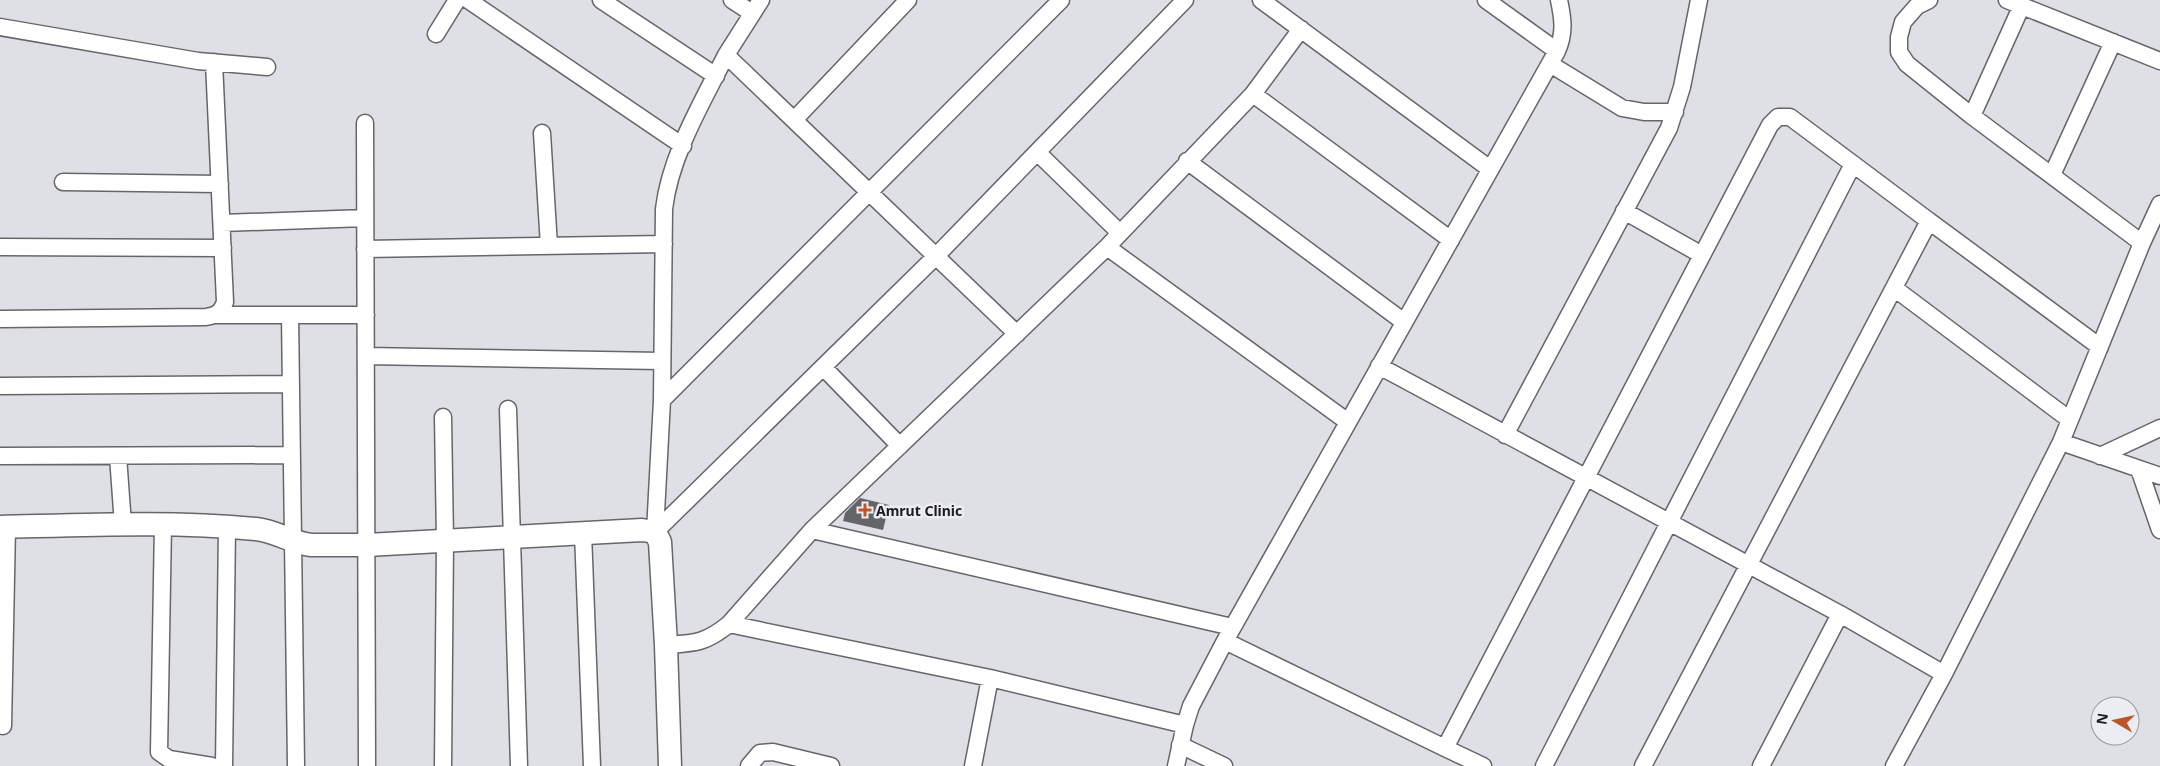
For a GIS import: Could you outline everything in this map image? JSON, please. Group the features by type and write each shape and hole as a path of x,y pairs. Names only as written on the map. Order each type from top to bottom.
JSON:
{"street":[{"path":"436,34 457,0"},
{"path":"468,0 683,146"},
{"path":"601,0 716,76"},
{"path":"670,766 660,542 655,532 662,400 666,191 670,174 716,76 756,6 732,0"},
{"path":"794,120 908,0"},
{"path":"662,400 1061,0"},
{"path":"655,532 935,257 1185,0"},
{"path":"1261,0 1490,169"},
{"path":"1486,0 1553,58 1622,108 1644,112 1675,112"},
{"path":"1176,766 1191,706 1228,634 1553,58 1562,39 1564,21 1559,0"},
{"path":"1505,434 1675,112 1699,0"},
{"path":"1929,0 1917,6 1904,22 1899,37 1899,52 1906,64 1972,116 2142,243"},
{"path":"1972,116 2014,3 2160,61"},
{"path":"0,27 214,62 267,67"},
{"path":"666,645 698,642 714,637 729,624 812,530 1107,247 1119,232 1253,94 1301,29"},
{"path":"2052,175 2113,42"},
{"path":"726,56 1017,334"},
{"path":"214,62 225,302 222,310 217,315"},
{"path":"1253,94 1451,240"},
{"path":"1445,748 1770,124 1778,117 1790,117 2100,347"},
{"path":"365,124 367,766"},
{"path":"542,133 549,246"},
{"path":"1037,152 1119,232"},
{"path":"1187,161 1404,322"},
{"path":"1544,766 1853,164"},
{"path":"63,182 220,184"},
{"path":"1894,766 1944,674 2061,442 2142,243 2160,204"},
{"path":"1624,211 1702,255"},
{"path":"222,223 365,218"},
{"path":"1643,766 1929,220"},
{"path":"366,249 664,244"},
{"path":"0,247 223,248"},
{"path":"1107,247 1348,422"},
{"path":"1894,288 2070,420"},
{"path":"0,319 206,317 217,315 366,315"},
{"path":"290,315 296,766"},
{"path":"366,356 662,361"},
{"path":"1379,366 1840,614 1944,674"},
{"path":"823,367 900,446"},
{"path":"0,386 291,384"},
{"path":"508,409 519,766"},
{"path":"443,417 445,541 443,766"},
{"path":"2100,456 2160,428"},
{"path":"2061,442 2160,476"},
{"path":"0,456 291,455"},
{"path":"118,456 123,525"},
{"path":"2139,469 2160,530"},
{"path":"3,726 4,527 163,524 227,527 275,532 294,541 311,545 367,545 642,530 655,532"},
{"path":"163,524 160,752 169,759 212,766"},
{"path":"224,766 227,527"},
{"path":"812,530 1228,634 1483,766"},
{"path":"582,534 592,766"},
{"path":"1761,766 1840,614"},
{"path":"729,624 990,678 1185,725"},
{"path":"973,766 990,678"},
{"path":"1180,745 1224,766"},
{"path":"749,766 760,753 772,752 831,766"}],"building":[{"path":"860,498 889,505 883,530 843,521 845,513"}],"place":[{"name":"Amrut Clinic","path":"865,510"}]}
